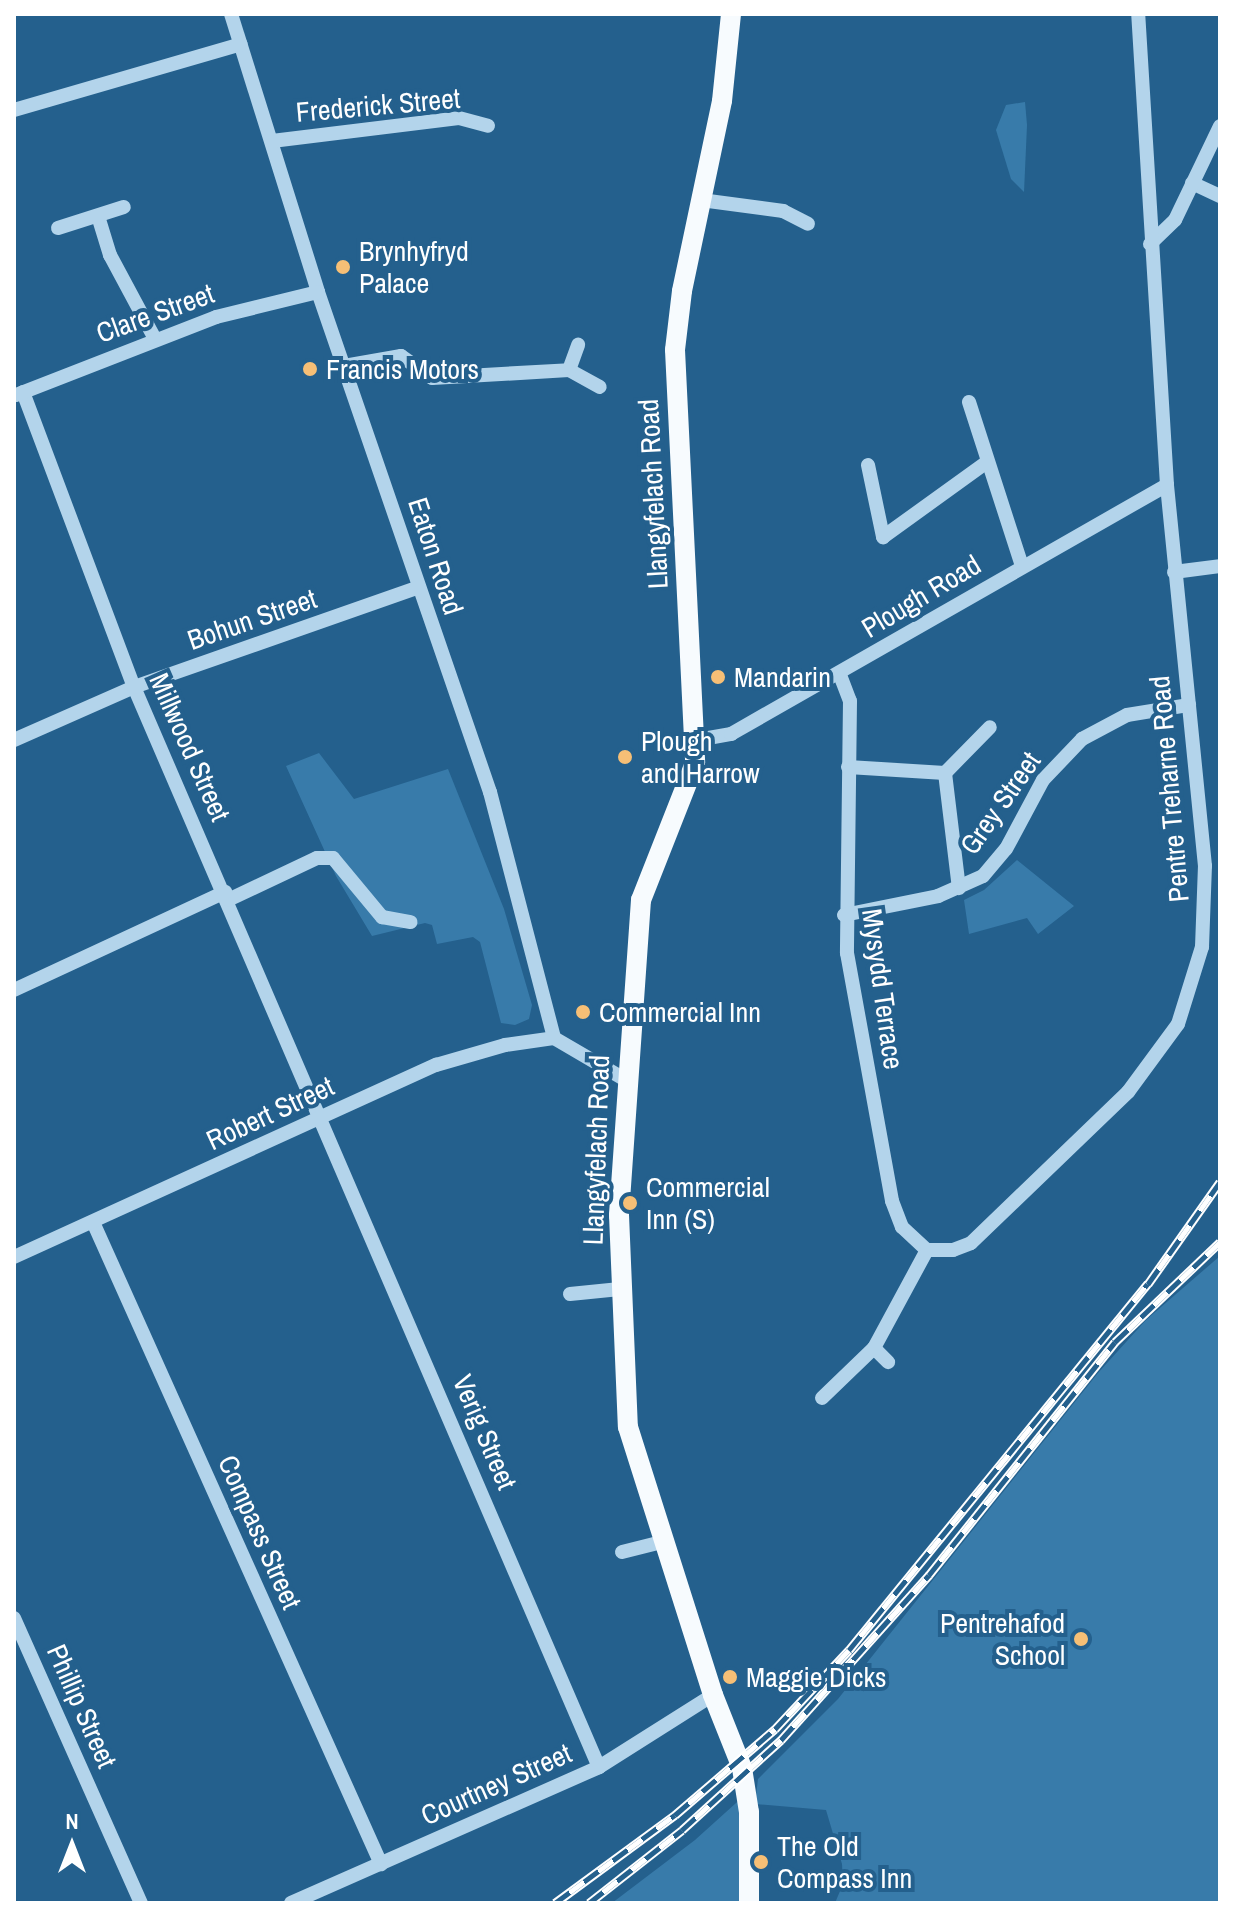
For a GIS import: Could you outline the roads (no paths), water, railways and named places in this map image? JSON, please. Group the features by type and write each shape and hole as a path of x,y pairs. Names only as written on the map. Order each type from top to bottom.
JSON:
{"main road":[{"name":"Llangyfelach Road","path":"731,14 722,101 675,350 697,740 690,785 661,841 641,900 626,1080 620,1289 628,1427 713,1695 742,1768 749,1812 749,1903"}],"street":[{"name":"Eaton Road","path":"231,14 318,292 490,792 554,1038"},
{"name":"Pentre Treharne Road","path":"927,1250 953,1250 971,1243 1128,1092 1178,1024 1202,947 1207,910 1167,485 1138,14"},
{"path":"14,110 241,44"},
{"name":"Frederick Street","path":"272,141 459,118 488,126"},
{"path":"1150,244 1171,227 1220,126"},
{"path":"1192,183 1220,196"},
{"path":"701,200 783,211 808,224"},
{"path":"58,228 124,207"},
{"path":"98,216 110,255 155,339"},
{"name":"Clare Street","path":"18,394 216,317 318,292"},
{"path":"569,370 578,345"},
{"path":"344,366 385,354 417,363 432,378 569,370 600,387"},
{"name":"Millwood Street","path":"18,394 134,687 323,1118"},
{"path":"969,402 1022,566"},
{"path":"868,465 883,537 987,462"},
{"name":"Plough Road","path":"697,740 731,734 840,675 1022,566 1167,485"},
{"path":"1174,572 1220,566"},
{"name":"Bohun Street","path":"15,736 134,687 419,587"},
{"name":"Mysydd Terrace","path":"840,675 850,701 844,915 847,953 892,1201 902,1227 927,1250"},
{"name":"Grey Street","path":"844,915 959,888 996,864 1043,780 1082,739 1127,715 1189,705"},
{"path":"848,767 945,773 990,727"},
{"path":"945,773 959,888"},
{"path":"14,990 317,858 333,858 382,917 411,922"},
{"path":"554,1038 626,1080"},
{"name":"Robert Street","path":"14,1257 436,1065 505,1045 554,1038"},
{"name":"Verig Street","path":"323,1118 599,1767"},
{"name":"Compass Street","path":"93,1222 381,1864"},
{"path":"822,1398 874,1348 927,1250"},
{"path":"570,1294 620,1289"},
{"path":"874,1348 888,1362"},
{"path":"622,1552 662,1542"},
{"name":"Phillip Street","path":"14,1618 141,1903"},
{"name":"Courtney Street","path":"291,1903 599,1767 713,1695"}],"railway":[{"path":"555,1903 675,1815 775,1729 849,1650 1148,1284 1220,1182"},
{"path":"589,1903 682,1830 781,1740 929,1575 1115,1342 1220,1242"}],"place":[{"name":"Brynhyfryd Palace","path":"343,267"},
{"name":"Francis Motors","path":"310,369"},
{"name":"Mandarin","path":"718,677"},
{"name":"Plough and Harrow","path":"625,757"},
{"name":"Commercial Inn","path":"583,1012"},
{"name":"Commercial Inn (S)","path":"630,1203"},
{"name":"Pentrehafod School","path":"1081,1639"},
{"name":"Maggie Dicks","path":"730,1677"},
{"name":"The Old Compass Inn","path":"761,1862"}]}
